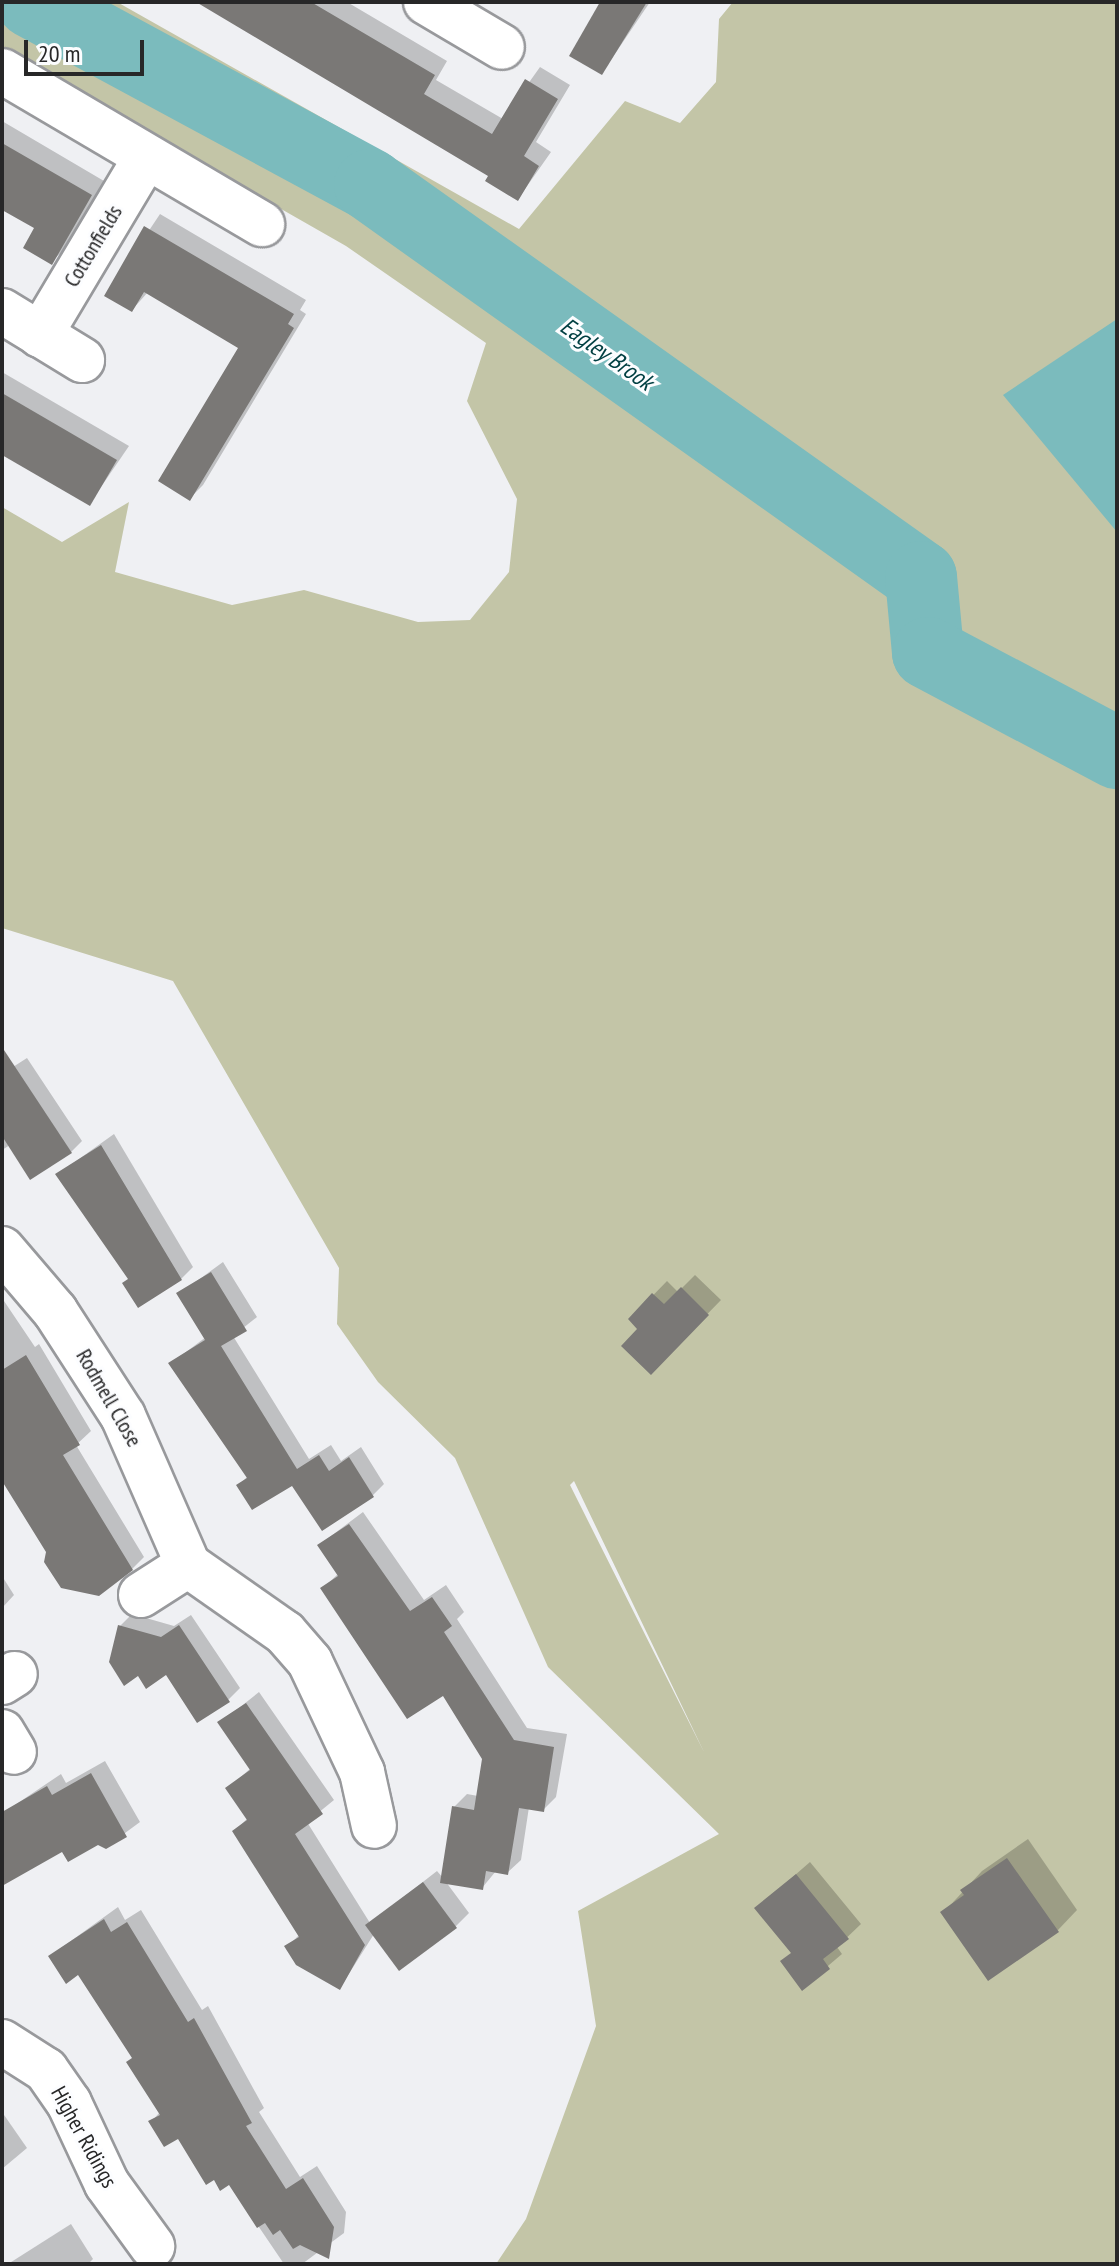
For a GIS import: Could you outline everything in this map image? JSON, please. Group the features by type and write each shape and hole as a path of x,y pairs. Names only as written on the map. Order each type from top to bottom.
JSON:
{"street":[{"path":"426,2 490,27"},
{"path":"2,71 262,224"},
{"name":"Cottonfields","path":"40,335 146,157"},
{"path":"2,311 82,360"},
{"name":"Rodmell Close","path":"2,1249 55,1311 123,1416 188,1565"},
{"path":"141,1595 188,1565 285,1633 310,1662 381,1767 374,1826"},
{"name":"Higher Ridings","path":"2,2042 46,2070 69,2103 107,2184 163,2254"}],"green space":[{"path":"2,2 117,2 519,229 625,101 680,123 716,82 719,19 733,2 1117,2 1117,2264 496,2264 526,2219 596,2026 578,1911 719,1834 548,1667 455,1458 378,1382 337,1324 339,1268 173,981 2,928 2,507 62,542 129,502 115,572 232,605 304,590 418,622 470,620 509,572 517,499 467,401 486,343 346,246 2,50","holes":["574,1481 704,1752 570,1485"]}],"water":[{"path":"1117,319 1117,532 1003,395"}],"building":[{"path":"196,2 311,2 435,75 424,94 492,134 525,79 558,99 524,156 539,166 518,201 485,181 488,176"},
{"path":"600,2 647,2 602,75 569,56"},
{"path":"2,143 92,195 52,265 23,248 34,228 2,210"},
{"path":"144,226 294,314 288,324 294,328 190,501 158,481 238,348 144,292 132,312 104,296"},
{"path":"2,393 117,460 90,506 2,455"},
{"path":"2,1047 72,1153 30,1180 2,1136"},
{"path":"101,1145 182,1280 138,1308 122,1283 128,1279 55,1174"},
{"path":"211,1272 247,1331 221,1346 297,1469 319,1455 329,1471 349,1457 374,1497 322,1531 292,1486 252,1510 236,1485 247,1478 168,1363 205,1340 176,1293"},
{"path":"681,1287 709,1315 651,1375 621,1346 637,1329 628,1319 652,1293 664,1304"},
{"path":"26,1355 80,1445 63,1455 133,1570 99,1596 61,1588 44,1562 46,1552 2,1481 2,1370"},
{"path":"349,1524 410,1611 432,1597 452,1626 444,1632 514,1740 554,1747 544,1812 519,1808 508,1875 486,1871 483,1890 440,1883 452,1806 474,1810 482,1759 443,1696 407,1719 320,1588 338,1576 317,1545"},
{"path":"118,1625 161,1637 179,1625 230,1702 197,1723 166,1675 146,1689 138,1676 124,1686 109,1662"},
{"path":"246,1703 323,1814 295,1834 365,1945 340,1990 296,1965 284,1946 299,1937 232,1831 247,1820 225,1788 250,1770 217,1722"},
{"path":"91,1773 127,1837 106,1849 98,1845 68,1862 62,1852 2,1886 2,1812 47,1786 52,1795"},
{"path":"1007,1858 1059,1932 988,1981 940,1912 964,1895 960,1890"},
{"path":"796,1874 849,1939 823,1959 830,1969 802,1991 780,1961 791,1953 754,1908"},
{"path":"423,1882 457,1928 399,1971 365,1925"},
{"path":"104,1919 111,1932 127,1922 188,2022 194,2018 252,2123 246,2126 286,2189 303,2178 334,2227 329,2259 300,2245 293,2249 280,2230 273,2235 265,2223 257,2228 229,2185 220,2191 214,2180 206,2185 178,2139 164,2147 148,2121 160,2115 126,2062 132,2058 78,1975 66,1984 48,1956"}],"waterway":[{"name":"Eagley Brook","path":"32,2 370,185 921,577 928,653 1117,753"}]}
